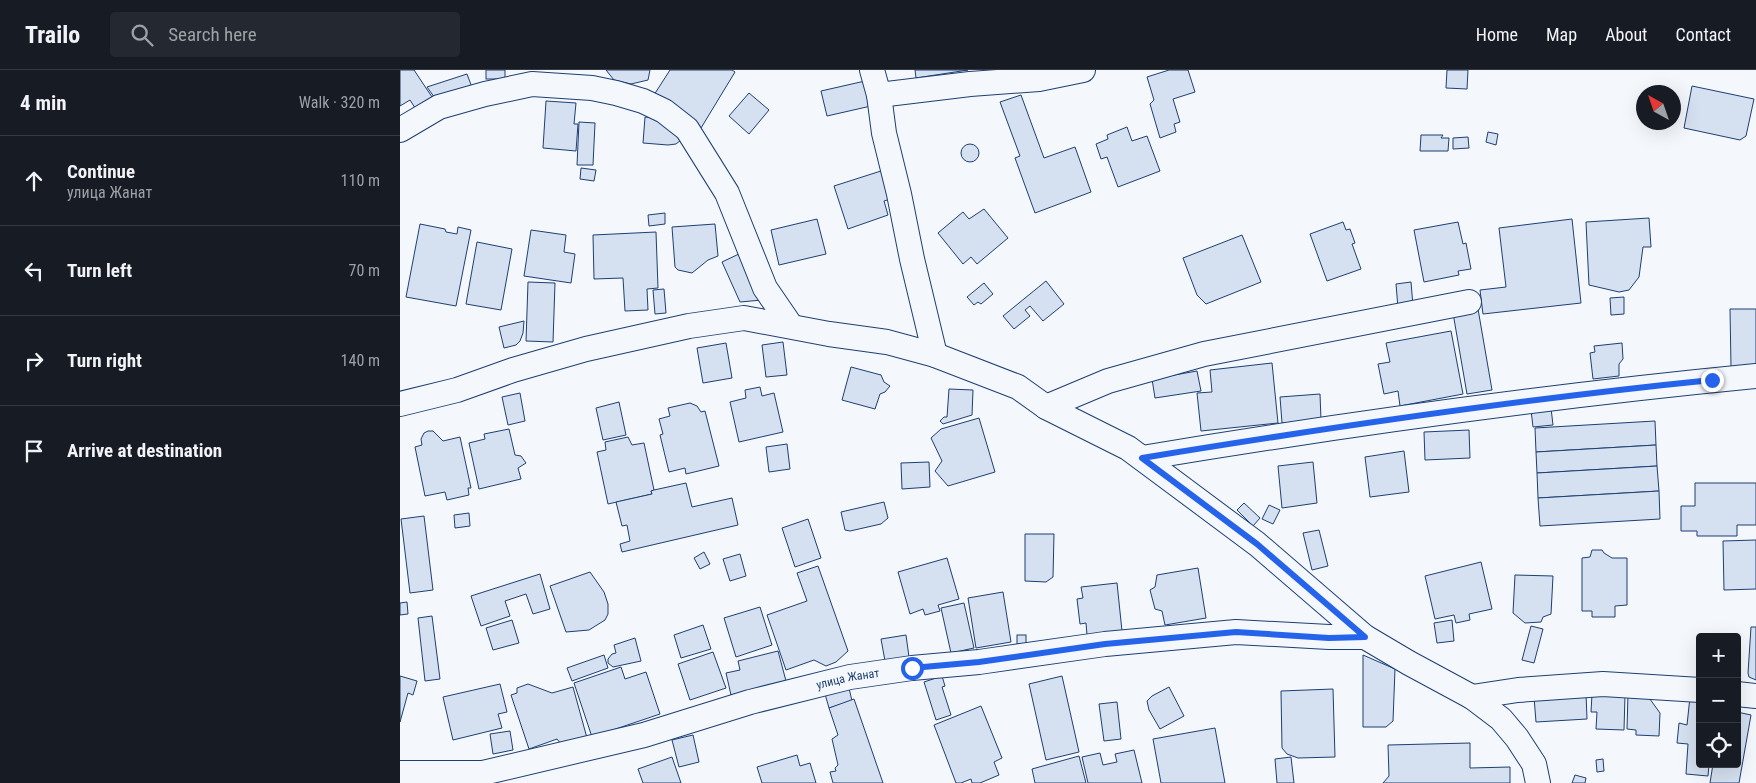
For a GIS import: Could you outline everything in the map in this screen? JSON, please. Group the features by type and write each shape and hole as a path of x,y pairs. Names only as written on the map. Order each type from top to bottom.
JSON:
{"street":[{"path":"872,70 879,95 884,133 935,355"},
{"path":"879,95 1040,78 1083,70"},
{"path":"400,130 439,107 485,94 532,84 592,88 616,93 664,111 687,129 728,193 765,288 790,326"},
{"path":"1046,407 1108,381 1204,354 1469,302"},
{"path":"400,404 457,390 513,370 586,349 689,326 744,318 829,334 887,342 935,355 1018,387 1046,407 1128,448 1257,544 1365,637 1409,664 1472,697 1500,719 1517,738 1534,764 1538,783"},
{"path":"1142,458 1276,436 1471,409 1634,388 1756,376"},
{"name":"улица Жанат","path":"400,773 483,773 644,735 750,702 850,677 912,668 979,662 1105,644 1236,632 1329,638 1365,637"},
{"path":"1472,697 1518,690 1603,684 1696,690"},
{"path":"1741,694 1756,696"}],"building":[{"path":"400,70 414,70 434,100 417,111 410,100 400,106"},
{"path":"486,70 505,70 505,79 486,79"},
{"path":"606,70 650,70 648,80 631,84 614,80"},
{"path":"670,70 732,70 735,72 701,128 652,98"},
{"path":"915,70 968,70 916,78"},
{"path":"1169,70 1188,70 1195,92 1173,99 1180,122 1174,124 1176,132 1160,138 1150,104 1154,100 1147,77"},
{"path":"1447,70 1468,70 1467,89 1446,88"},
{"path":"467,74 473,90 437,101 427,87"},
{"path":"865,81 871,106 827,116 821,91"},
{"path":"1692,86 1754,99 1746,136 1740,140 1684,128"},
{"path":"749,93 769,110 749,134 729,116"},
{"path":"1021,95 1044,158 1075,147 1091,192 1035,213 1015,158 1020,156 1000,102"},
{"path":"546,101 576,103 574,124 578,124 576,151 543,148"},
{"path":"645,117 656,118 657,121 673,125 681,140 676,144 668,145 643,143"},
{"path":"579,122 595,123 593,165 577,165"},
{"path":"1127,127 1132,141 1147,136 1160,171 1118,187 1107,157 1101,159 1096,144 1108,139 1107,135"},
{"path":"1488,132 1498,134 1496,145 1486,142"},
{"path":"1421,135 1443,135 1441,138 1449,138 1448,151 1420,151"},
{"path":"1468,137 1469,148 1453,149 1453,138"},
{"path":"970,144 976,147 979,153 976,159 970,162 964,159 961,153 964,147"},
{"path":"581,168 596,170 594,181 580,179"},
{"path":"884,170 893,198 884,201 888,215 848,229 834,186"},
{"path":"984,209 1008,238 977,264 971,257 963,264 938,233 963,212 969,219"},
{"path":"665,213 665,224 649,226 648,215"},
{"path":"1649,218 1651,247 1643,247 1639,277 1629,290 1619,292 1589,285 1586,222"},
{"path":"817,219 826,254 779,265 771,230"},
{"path":"1572,219 1581,303 1483,314 1480,290 1506,287 1499,228"},
{"path":"1343,222 1346,230 1350,229 1355,243 1352,244 1361,269 1327,281 1310,234"},
{"path":"1458,222 1463,244 1466,243 1471,269 1458,271 1459,275 1424,282 1414,230"},
{"path":"420,224 445,229 446,232 457,234 458,227 471,230 456,306 406,297"},
{"path":"715,224 718,256 708,260 692,273 678,270 675,267 672,227"},
{"path":"531,230 566,235 564,252 575,254 571,283 524,276"},
{"path":"656,232 658,288 647,289 648,310 625,311 623,278 594,279 593,235"},
{"path":"1242,235 1261,282 1206,304 1197,295 1183,258"},
{"path":"477,242 512,249 501,310 466,304"},
{"path":"741,253 762,300 740,302 722,262"},
{"path":"1046,281 1064,304 1043,321 1030,306 1025,310 1030,316 1014,329 1003,316"},
{"path":"528,282 555,283 553,342 526,341"},
{"path":"1411,282 1413,306 1398,308 1396,284"},
{"path":"984,283 993,294 981,304 978,302 974,305 967,297"},
{"path":"664,289 666,313 655,314 653,290"},
{"path":"1624,297 1624,314 1611,315 1610,298"},
{"path":"1478,309 1492,390 1467,394 1453,313"},
{"path":"1730,309 1756,309 1756,367 1731,367"},
{"path":"524,321 520,341 516,345 504,348 499,327"},
{"path":"1451,331 1463,394 1400,406 1398,391 1384,394 1378,364 1390,362 1386,343"},
{"path":"783,342 787,375 766,377 762,345"},
{"path":"726,343 732,378 703,383 697,348"},
{"path":"1622,343 1623,359 1619,364 1619,376 1593,379 1590,353 1595,352 1594,346"},
{"path":"1272,363 1278,423 1201,431 1197,393 1212,392 1210,370"},
{"path":"851,367 881,375 884,382 890,386 885,392 880,394 875,409 842,400"},
{"path":"1197,371 1201,391 1155,398 1152,379"},
{"path":"760,387 762,396 774,393 783,432 739,442 730,402 746,398 745,390"},
{"path":"949,389 973,390 972,415 943,424 940,421 947,417"},
{"path":"520,393 525,421 508,425 502,397"},
{"path":"1320,394 1321,420 1282,423 1280,397"},
{"path":"619,402 626,435 603,440 596,408"},
{"path":"690,403 697,406 701,412 705,411 719,466 686,474 685,468 669,472 660,435 663,434 659,419 670,416 668,408"},
{"path":"1551,408 1553,425 1533,427 1531,410"},
{"path":"979,418 995,472 948,486 935,471 942,461 931,438 941,429"},
{"path":"1655,421 1656,445 1536,452 1535,428"},
{"path":"509,429 515,455 521,456 526,463 518,468 521,479 479,489 469,443 485,439 484,434"},
{"path":"1469,430 1470,458 1425,460 1424,432"},
{"path":"433,431 443,441 460,437 471,488 468,488 469,495 447,500 445,492 425,496 415,447 422,445 421,439 424,433"},
{"path":"628,437 632,445 644,443 654,490 651,491 652,494 608,504 597,452 606,450 605,442"},
{"path":"787,444 790,469 769,472 766,447"},
{"path":"1656,445 1657,466 1537,473 1536,452"},
{"path":"1404,451 1409,492 1370,497 1365,457"},
{"path":"929,462 930,487 902,489 901,463"},
{"path":"1313,462 1317,503 1282,508 1278,466"},
{"path":"1657,466 1659,491 1538,498 1537,473"},
{"path":"686,483 692,507 732,498 738,525 622,552 620,544 630,541 627,525 622,526 616,502 652,494 651,491 654,490"},
{"path":"1695,483 1756,483 1756,525 1737,525 1737,536 1697,536 1697,531 1681,531 1681,506 1695,506"},
{"path":"1659,491 1660,519 1540,526 1538,498"},
{"path":"884,502 888,518 881,524 850,531 845,530 841,512"},
{"path":"1244,503 1260,518 1253,526 1237,510"},
{"path":"1269,505 1280,510 1273,524 1262,519"},
{"path":"469,513 470,526 455,528 454,515"},
{"path":"424,516 433,590 410,593 401,519"},
{"path":"808,519 821,558 795,567 782,528"},
{"path":"1319,530 1328,566 1312,570 1303,533"},
{"path":"1025,534 1054,534 1053,577 1046,582 1025,581"},
{"path":"1756,540 1756,589 1724,590 1723,541"},
{"path":"1592,550 1602,550 1612,558 1627,558 1627,605 1615,606 1615,617 1592,617 1592,611 1582,611 1582,558 1590,557"},
{"path":"704,552 710,564 700,569 694,558"},
{"path":"740,554 746,576 730,581 723,559"},
{"path":"947,558 959,599 938,605 940,611 925,615 923,609 910,614 898,572"},
{"path":"1481,562 1492,609 1469,614 1470,620 1456,623 1454,615 1435,619 1425,576"},
{"path":"818,566 848,651 836,662 826,666 814,660 786,670 767,615 807,601 797,573"},
{"path":"1198,568 1206,618 1165,625 1162,611 1155,609 1150,590 1155,587 1157,575"},
{"path":"590,572 604,592 608,604 608,614 605,620 589,630 566,632 550,586"},
{"path":"540,574 550,609 533,614 526,594 505,601 510,616 481,626 471,596"},
{"path":"1515,575 1553,576 1551,614 1543,617 1541,622 1525,623 1513,613"},
{"path":"1117,583 1122,631 1087,635 1086,623 1080,624 1077,599 1083,598 1081,587"},
{"path":"1003,592 1011,642 976,648 968,598"},
{"path":"407,602 408,614 400,615 400,603"},
{"path":"964,603 974,648 951,653 941,608"},
{"path":"760,607 772,645 736,657 724,618"},
{"path":"432,616 440,679 425,681 418,618"},
{"path":"512,620 519,643 493,650 486,628"},
{"path":"1452,620 1454,641 1437,643 1434,623"},
{"path":"703,625 711,649 681,658 674,635"},
{"path":"1531,626 1543,629 1534,663 1522,660"},
{"path":"1751,627 1756,627 1756,680 1749,677 1748,673"},
{"path":"906,635 909,657 885,661 881,639"},
{"path":"1017,635 1026,635 1026,644 1017,644"},
{"path":"635,638 641,661 613,667 608,663 608,659 612,654 616,653 614,645"},
{"path":"778,651 786,681 731,695 726,673 740,670 738,661"},
{"path":"713,652 726,688 690,700 678,664"},
{"path":"604,655 608,668 572,681 567,668"},
{"path":"1363,655 1395,669 1393,721 1386,727 1363,727"},
{"path":"621,667 625,679 646,672 660,714 592,737 574,683"},
{"path":"400,676 417,681 413,695 408,693 400,722"},
{"path":"942,676 945,686 942,687 951,715 936,720 924,682"},
{"path":"1062,676 1079,752 1046,760 1029,684"},
{"path":"500,684 507,712 498,714 502,728 453,740 443,697"},
{"path":"528,684 552,693 573,687 587,738 562,745 557,739 529,749 511,695 517,693 517,688"},
{"path":"1169,687 1184,716 1160,729 1149,710 1147,701 1152,696"},
{"path":"849,688 852,701 829,708 825,694"},
{"path":"1333,689 1335,757 1298,758 1287,754 1282,748 1281,691"},
{"path":"1586,693 1587,719 1536,722 1534,697"},
{"path":"1592,694 1625,695 1624,730 1596,729 1597,712 1591,712"},
{"path":"1628,694 1647,695 1660,713 1659,736 1636,735 1636,730 1627,729"},
{"path":"1690,697 1696,698 1696,768 1709,768 1708,776 1686,774 1688,744 1677,743 1679,723 1687,725"},
{"path":"854,699 883,783 833,783 830,772 836,771 835,768 838,765 832,739 838,735 829,708"},
{"path":"1117,702 1121,739 1104,741 1099,704"},
{"path":"981,706 1002,758 994,762 999,775 980,783 972,783 971,779 956,783 934,725"},
{"path":"1741,713 1751,715 1739,783 1710,783 1712,768 1741,768"},
{"path":"1215,728 1225,783 1161,783 1153,739"},
{"path":"510,731 513,750 493,754 490,734"},
{"path":"693,735 699,762 679,767 672,740"},
{"path":"1470,743 1470,768 1510,767 1510,783 1383,783 1389,776 1388,745"},
{"path":"1134,750 1142,783 1088,783 1082,757 1100,753 1103,765 1117,762 1115,754"},
{"path":"797,755 800,766 810,763 816,783 762,783 757,767"},
{"path":"1079,756 1086,783 1035,783 1032,769"},
{"path":"672,757 681,783 643,783 638,769"},
{"path":"1291,757 1294,783 1277,783 1275,759"},
{"path":"1603,759 1604,771 1597,772 1596,760"},
{"path":"1575,775 1586,778 1585,783 1572,783"}],"route":[{"path":"912,668 979,662 1105,644 1236,632 1329,638 1365,637 1257,544 1142,458 1276,436 1634,388 1712,380"}]}
